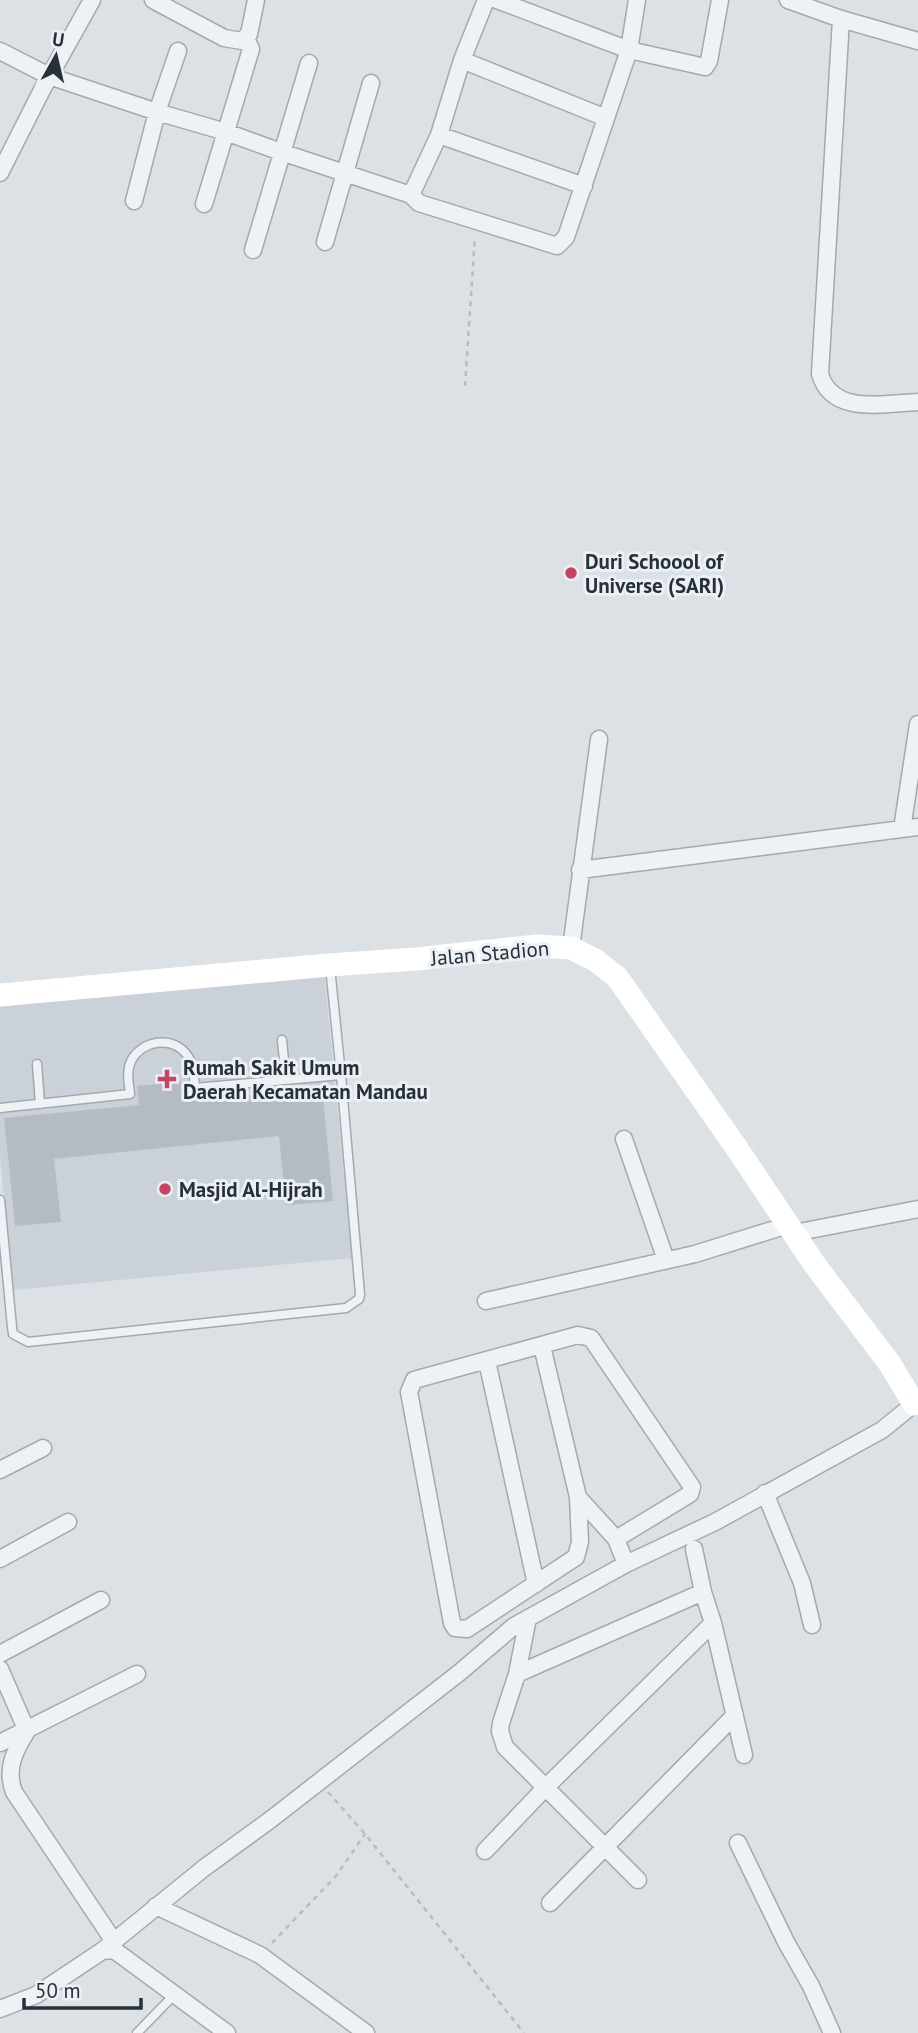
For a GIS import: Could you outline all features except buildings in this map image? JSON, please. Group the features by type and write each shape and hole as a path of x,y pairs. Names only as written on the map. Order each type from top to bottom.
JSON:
{"street":[{"path":"0,173 49,76 92,0"},
{"path":"153,0 224,38 236,42 246,39"},
{"path":"204,204 251,49 246,39 256,0"},
{"path":"411,195 439,135 462,60 486,0"},
{"path":"497,0 629,50 705,66 709,61 720,0"},
{"path":"0,51 49,76 411,195 419,203 476,223 557,246 566,237 629,50 637,0"},
{"path":"788,0 841,19 918,41"},
{"path":"841,19 820,374 829,391 838,399 853,404 918,402"},
{"path":"134,201 157,112 178,51"},
{"path":"462,60 606,118"},
{"path":"253,250 309,63"},
{"path":"325,242 371,83"},
{"path":"439,135 584,186"},
{"path":"580,870 910,828 918,724"},
{"path":"570,948 599,739"},
{"name":"Jalan Stadion","path":"0,995 537,946 570,948 595,960 617,977 791,1229 916,1403"},
{"path":"624,1139 666,1261"},
{"path":"486,1301 666,1261 791,1229 918,1209"},
{"path":"542,1346 578,1497 580,1542 576,1557 467,1629 455,1628 452,1623 411,1406 410,1386 414,1380 578,1335 591,1338 691,1483 690,1494 616,1539"},
{"path":"487,1361 536,1584"},
{"path":"0,2009 36,1995 107,1945 459,1673 514,1626 626,1564 715,1522 882,1430 916,1403"},
{"path":"0,1471 44,1448"},
{"path":"765,1493 802,1583 813,1625"},
{"path":"578,1497 616,1539 626,1564"},
{"path":"0,1559 68,1522"},
{"path":"694,1549 744,1755"},
{"path":"517,1674 703,1592"},
{"path":"0,1654 101,1600"},
{"path":"528,1618 517,1674 502,1717 500,1731 505,1747 638,1880"},
{"path":"485,1851 545,1788 713,1623"},
{"path":"0,1670 27,1731"},
{"path":"0,1743 137,1674"},
{"path":"550,1903 735,1715"},
{"path":"27,1731 18,1746 9,1772 14,1792 107,1945 227,2033"},
{"path":"738,1843 832,2033"},
{"path":"156,1906 260,1955 366,2033"}],"lane":[{"path":"0,1200 13,1334 28,1342 346,1308 359,1299 329,964"},
{"path":"282,1040 286,1080"},
{"path":"0,1108 130,1094 130,1063 144,1047 153,1043 166,1042 182,1051 190,1060 195,1088 341,1075"},
{"path":"37,1064 40,1104"},
{"path":"137,2033 175,1994"}],"path":[{"path":"465,386 476,223"},
{"path":"319,1782 365,1834 524,2033"},
{"path":"260,1955 336,1876 365,1834"}],"shaded area":[{"name":"Rumah Sakit Umum Daerah Kecamatan Mandau","path":"324,971 352,1258 13,1290 0,1157 0,1002"}],"place":[{"name":"Duri Schoool of Universe (SARI)","path":"571,573"},
{"name":"Rumah Sakit Umum Daerah Kecamatan Mandau","path":"167,1079"},
{"name":"Masjid Al-Hijrah","path":"165,1189"}]}
